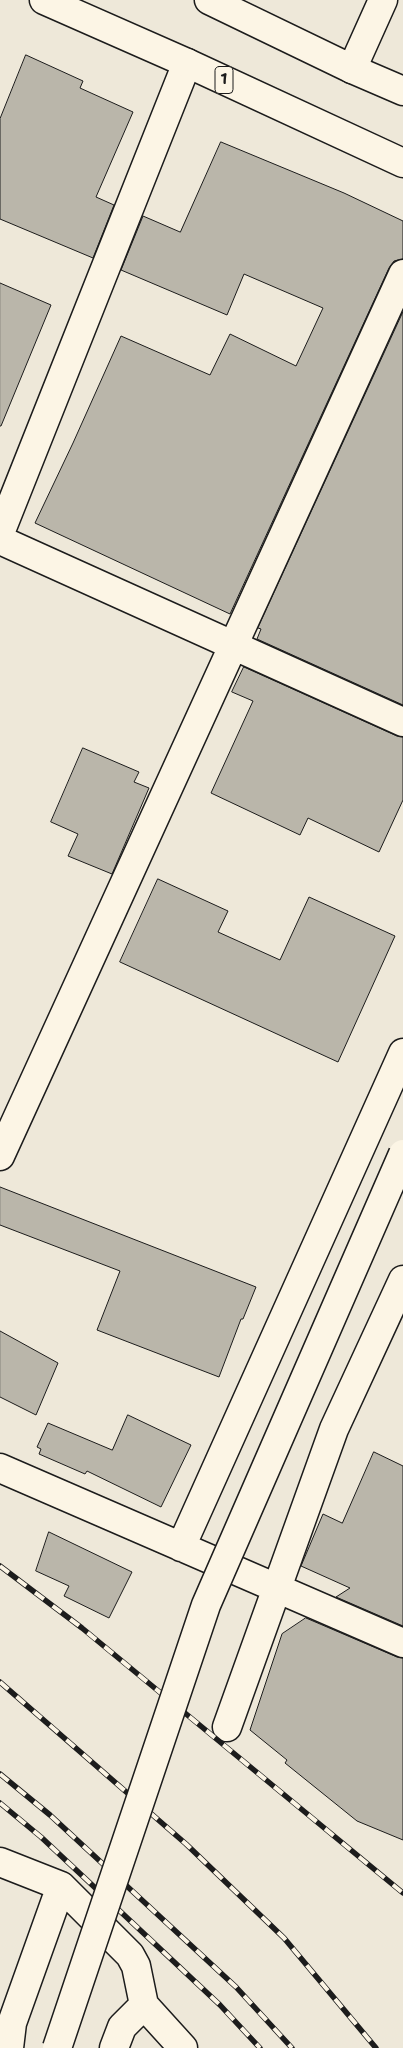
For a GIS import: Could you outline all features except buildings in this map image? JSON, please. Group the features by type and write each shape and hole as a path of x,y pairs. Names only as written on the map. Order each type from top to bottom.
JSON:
{"main road":[{"name":"1","path":"44,0 187,63 403,163"},
{"path":"209,0 352,69 403,91"},
{"path":"352,69 383,0"},
{"path":"0,533 187,63"},
{"path":"0,1156 403,274"},
{"path":"0,540 403,722"},
{"path":"181,1547 403,1053"},
{"path":"57,2048 206,1605 403,1154"},
{"path":"227,1727 334,1428 403,1280"},
{"path":"0,1468 403,1643"},
{"path":"0,1862 61,1886 130,1955 136,1966 144,2005 183,2048"},
{"path":"9,2048 12,2023 61,1886"},
{"path":"114,2048 122,2027 144,2005"}],"railway":[{"path":"0,1566 82,1628 403,1893"},
{"path":"0,1682 186,1844 284,1938 376,2048"},
{"path":"0,1774 50,1815 236,1987 292,2048"},
{"path":"0,1803 41,1837 220,2005 260,2048"}]}
